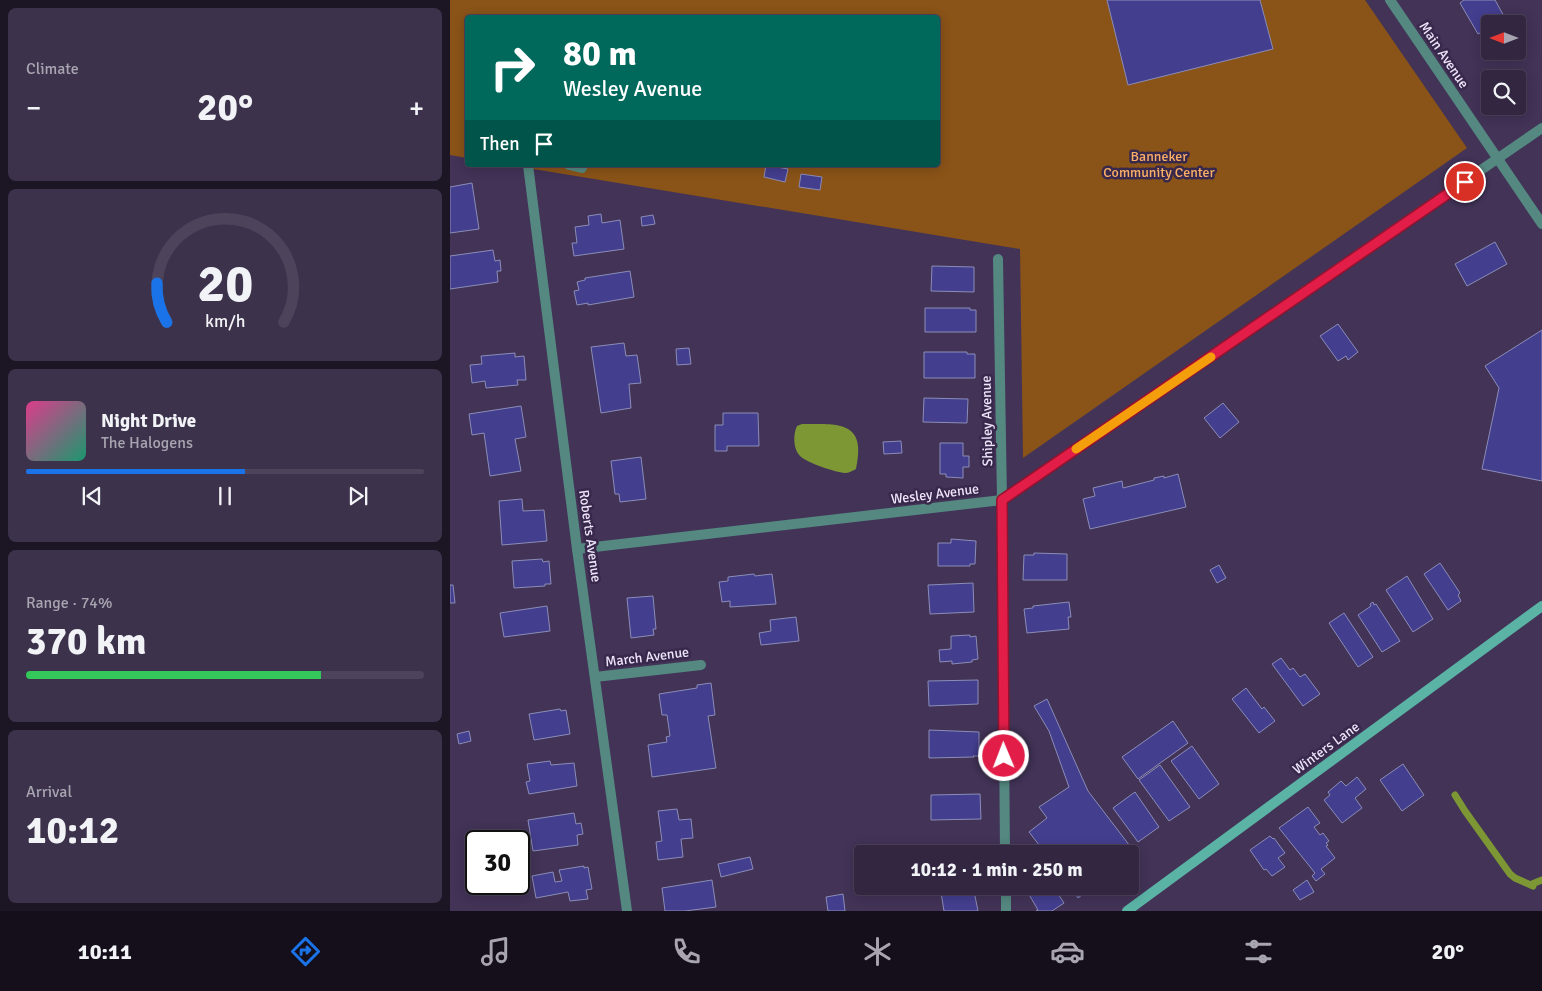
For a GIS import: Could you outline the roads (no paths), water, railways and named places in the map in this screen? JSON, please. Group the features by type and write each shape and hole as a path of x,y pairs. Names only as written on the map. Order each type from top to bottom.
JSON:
{"street":[{"name":"Main Avenue","path":"1390,0 1542,224"},
{"name":"Wesley Avenue","path":"577,549 1002,500 1542,128"},
{"name":"Roberts Avenue","path":"528,167 577,549 627,911"},
{"path":"578,167 582,168"},
{"name":"Shipley Avenue","path":"998,259 1005,845"},
{"name":"Winters Lane","path":"1127,911 1542,606"},
{"name":"March Avenue","path":"595,677 701,665"},
{"path":"1006,895 1006,911"}],"waterway":[{"path":"1455,795 1510,874 1533,886"},
{"path":"1532,884 1542,880"}],"park label":[{"name":"Banneker Community Center","path":"1159,164"}]}
